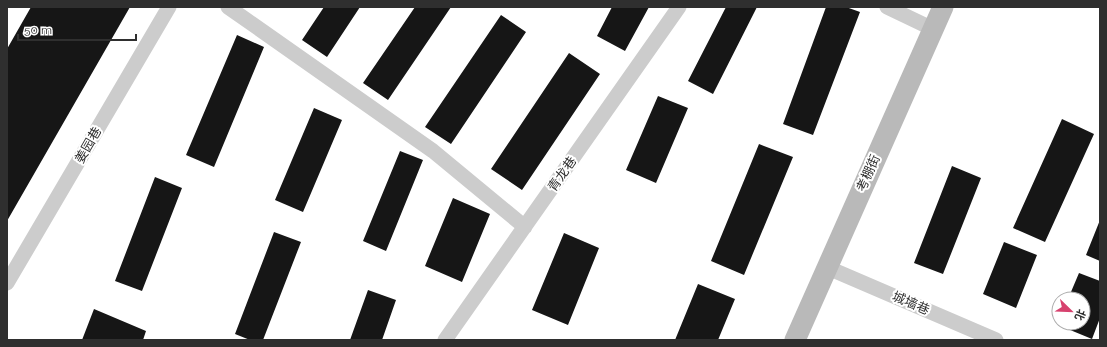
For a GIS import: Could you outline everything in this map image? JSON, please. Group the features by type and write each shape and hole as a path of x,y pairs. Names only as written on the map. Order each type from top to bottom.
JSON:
{"street":[{"name":"姜园巷","path":"7,282 169,7"},
{"path":"228,7 434,151 525,227"},
{"name":"青龙巷","path":"445,340 679,7"},
{"path":"887,7 933,29"},
{"name":"考棚街","path":"795,340 826,267 943,7"},
{"name":"城墙巷","path":"826,267 996,340"}],"building":[{"path":"31,7 130,7 7,221 7,49"},
{"path":"324,7 360,7 327,57 302,40"},
{"path":"415,7 451,7 388,100 363,83"},
{"path":"612,7 649,7 625,51 597,36"},
{"path":"726,7 757,7 713,94 688,81"},
{"path":"826,7 846,7 860,12 813,135 783,124"},
{"path":"501,15 526,32 451,144 425,127"},
{"path":"237,35 264,47 214,167 186,155"},
{"path":"569,53 600,74 522,190 491,169"},
{"path":"658,96 688,108 656,183 626,170"},
{"path":"314,108 342,120 303,212 275,200"},
{"path":"1062,119 1094,134 1045,242 1013,228"},
{"path":"759,144 793,157 744,275 711,261"},
{"path":"400,151 423,160 386,251 363,241"},
{"path":"952,166 981,178 943,274 914,263"},
{"path":"155,177 182,188 142,291 115,281"},
{"path":"453,198 490,214 462,282 425,266"},
{"path":"1100,220 1100,261 1086,255"},
{"path":"274,232 301,242 263,340 250,340 235,334"},
{"path":"564,233 599,248 568,325 532,310"},
{"path":"1004,242 1037,255 1016,308 983,294"},
{"path":"1079,273 1100,281 1100,318 1092,339 1073,331 1091,331 1091,291 1071,291"},
{"path":"698,284 735,299 718,340 675,340"},
{"path":"368,290 396,300 382,340 350,340"},
{"path":"94,309 146,331 143,340 82,340"}]}
